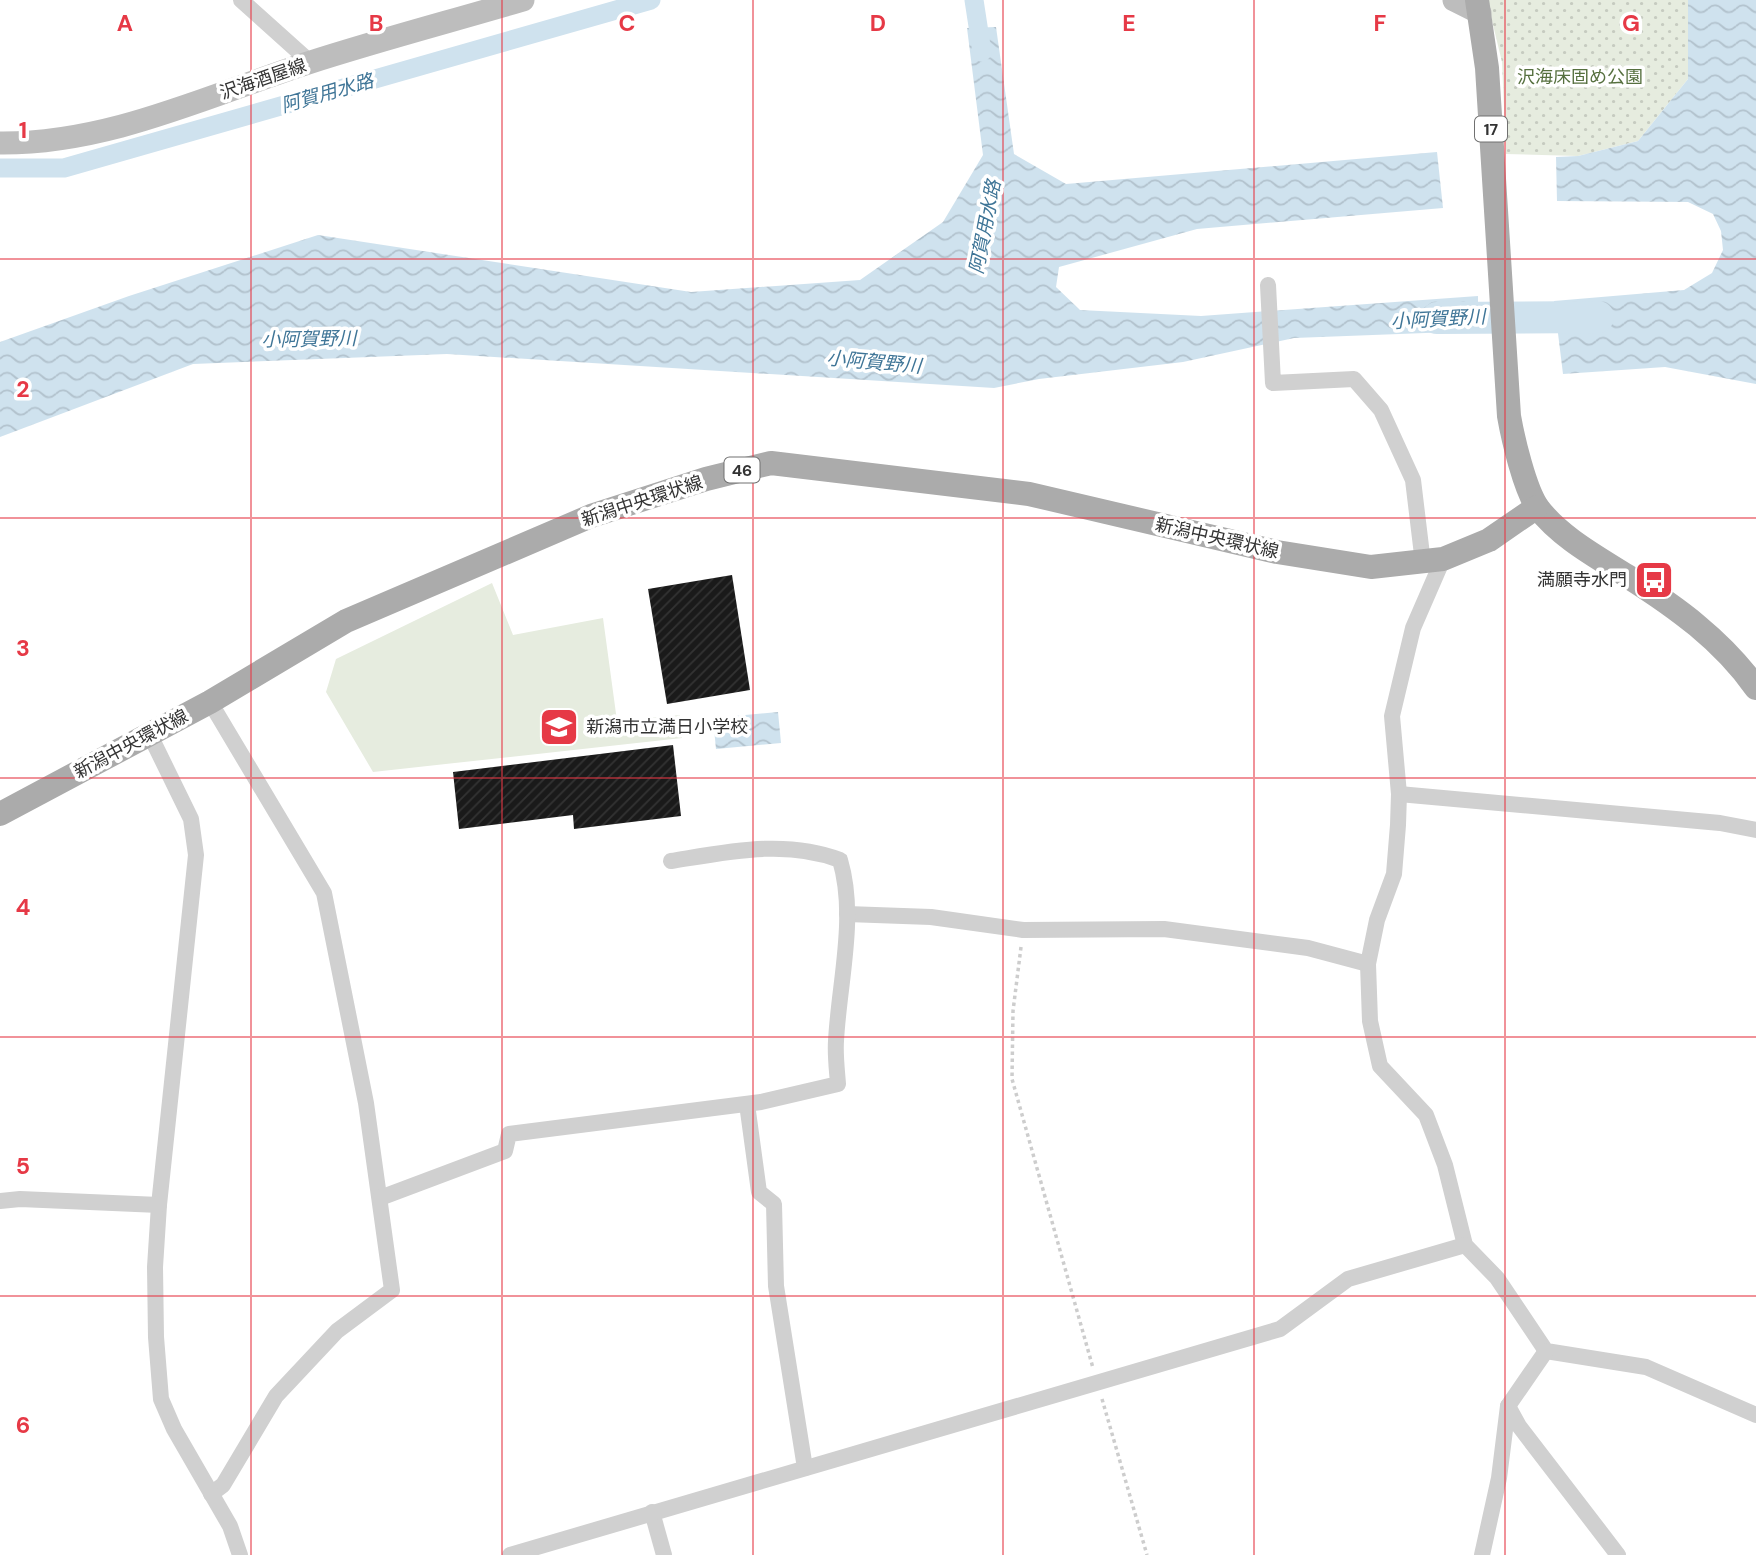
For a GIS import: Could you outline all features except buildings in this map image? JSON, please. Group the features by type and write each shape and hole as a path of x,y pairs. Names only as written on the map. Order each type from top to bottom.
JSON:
{"main road":[{"name":"沢海酒屋線","path":"0,143 43,143 124,126 310,62 523,0"},
{"path":"1454,0 1479,6"},
{"name":"17","path":"1479,6 1487,68 1509,416 1515,446 1537,507 1575,542 1688,618 1717,642 1756,688"},
{"name":"新潟中央環状線","path":"0,814 210,702 346,621 591,516 706,479 771,463 1029,494 1277,552 1371,567 1433,561 1489,540 1537,507"}],"street":[{"path":"241,0 310,62"},
{"path":"1268,285 1273,383 1354,379 1381,410 1413,480 1433,561 1413,628 1392,716 1399,794 1395,874 1377,920 1368,964 1370,1021 1380,1066 1426,1115 1445,1165 1465,1245 1497,1278 1546,1351 1646,1367 1756,1415"},
{"path":"210,702 324,893 366,1103 391,1290 337,1331 276,1396 223,1485 211,1494"},
{"path":"149,733 191,819 196,855 159,1205 155,1267 161,1398 174,1429 230,1526 240,1555"},
{"path":"1399,794 1720,823 1756,830"},
{"path":"380,1198 505,1151 509,1134 747,1104 838,1084 835,1044 847,914 846,883 840,860 816,851 787,848 738,851 671,861"},
{"path":"847,914 931,917 1023,930 1164,929 1308,948 1368,964"},
{"path":"747,1104 759,1192 774,1204 776,1286 805,1468"},
{"path":"0,1201 20,1199 159,1205"},
{"path":"510,1555 1280,1329 1348,1279 1465,1245"},
{"path":"1482,1555 1499,1478 1508,1406 1546,1351"},
{"path":"1508,1406 1519,1426 1618,1555"},
{"path":"652,1512 664,1555"}],"path":[{"path":"1023,930 1013,1011 1012,1079 1147,1555"}],"green space":[{"name":"沢海床固め公園","path":"1487,0 1688,0 1688,79 1638,141 1578,156 1506,154 1502,62"},
{"path":"492,583 513,635 603,618 617,721 680,715 682,738 373,772 326,692 336,659"}],"water":[{"path":"1688,0 1756,0 1756,384 1665,367 1563,374 1554,301 1684,290 1712,273 1723,250 1721,231 1713,214 1688,202 1557,201 1556,157 1578,156 1638,141 1688,79"},
{"path":"996,27 1014,154 1066,184 1437,152 1443,208 1197,229 1059,267 1056,287 1080,310 1201,316 1478,296 1478,331 1294,338 1183,362 1039,379 994,388 447,354 193,364 0,437 0,342 129,296 318,235 691,292 860,280 943,222 983,155 967,28"},
{"path":"778,712 781,743 716,749 713,718"}],"waterway":[{"name":"阿賀用水路","path":"0,168 64,168 651,0"},
{"name":"阿賀用水路","path":"974,0 982,52"},
{"name":"小阿賀野川","path":"1437,318 1598,317"}],"place":[{"name":"満願寺水門","path":"1654,580"},
{"name":"新潟市立満日小学校","path":"559,727"}]}
